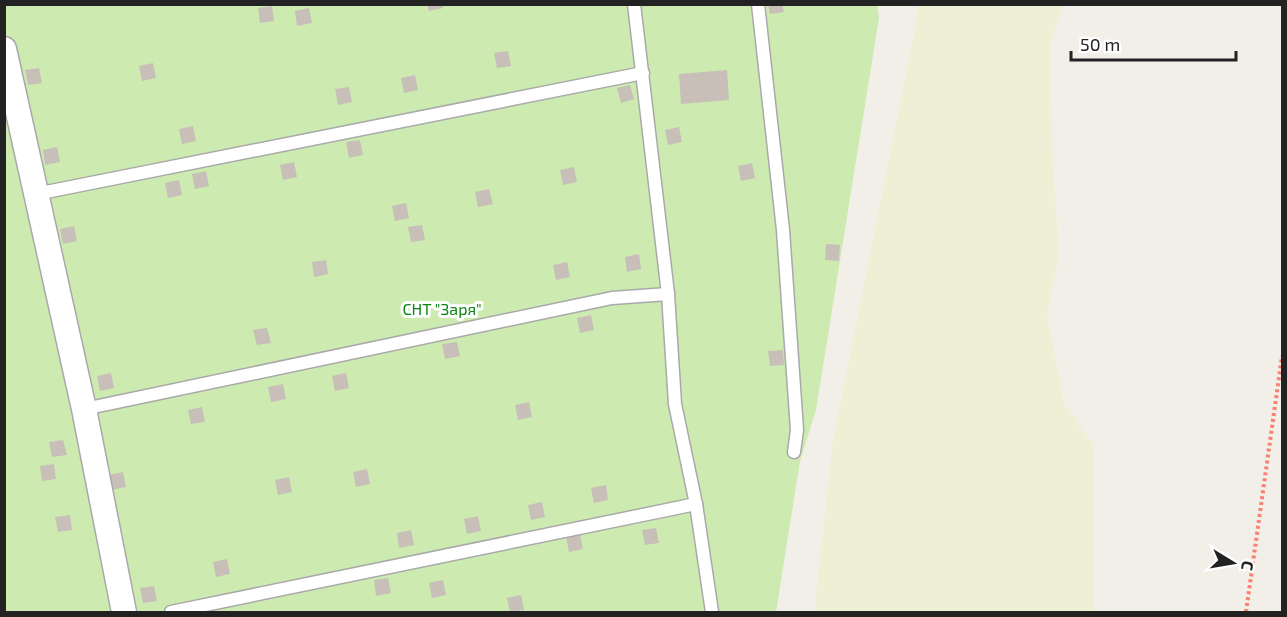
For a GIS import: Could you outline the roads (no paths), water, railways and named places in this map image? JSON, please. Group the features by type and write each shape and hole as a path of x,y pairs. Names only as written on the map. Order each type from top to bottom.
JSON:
{"street":[{"path":"4,49 84,409 124,612"}],"lane":[{"path":"634,4 668,294 675,404 696,504 712,612"},
{"path":"759,4 783,230 797,430 794,452"},
{"path":"36,194 643,74"},
{"path":"84,409 612,298 668,294"},
{"path":"171,612 696,504"}],"park label":[{"name":"СНТ \"Заря\"","path":"442,308"}]}
